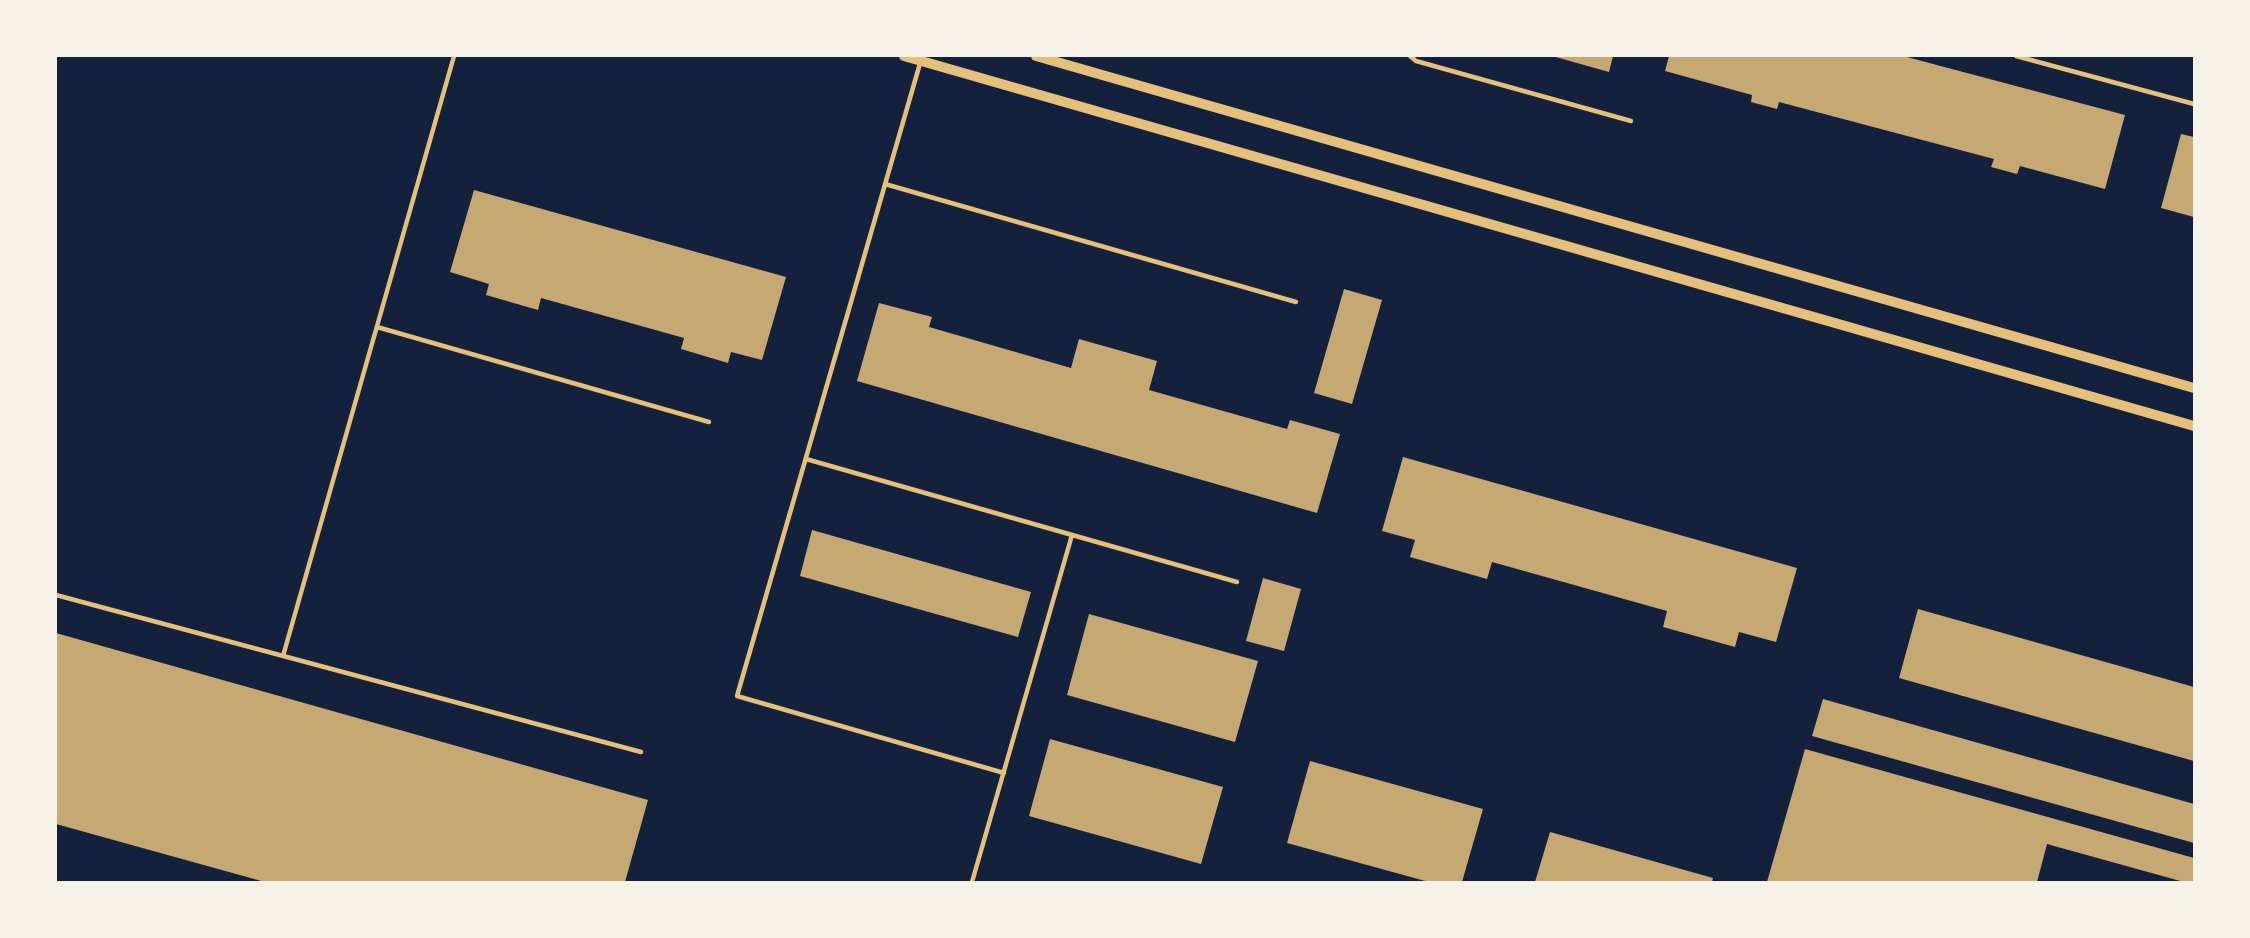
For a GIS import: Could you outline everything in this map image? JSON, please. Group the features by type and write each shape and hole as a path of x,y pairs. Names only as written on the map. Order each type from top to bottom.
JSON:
{"street":[{"path":"904,56 2194,426"},
{"path":"1036,56 2194,388"}],"lane":[{"path":"284,656 454,56"},
{"path":"1410,56 1416,62 1631,121"},
{"path":"2016,56 2194,104"},
{"path":"921,60 737,696 1004,772"},
{"path":"885,184 1296,302"},
{"path":"377,327 709,422"},
{"path":"806,459 1237,582"},
{"path":"972,882 1072,535"},
{"path":"56,595 641,752"}],"building":[{"path":"1552,56 1613,56 1609,72"},
{"path":"1669,56 1903,56 2125,115 2105,189 2020,166 2017,174 1991,167 1994,159 1779,102 1777,109 1751,102 1752,95 1665,71"},
{"path":"2181,134 2194,137 2194,217 2161,208"},
{"path":"474,190 786,277 762,360 731,352 728,363 681,349 684,338 541,298 538,310 486,295 489,284 450,272"},
{"path":"1344,289 1382,300 1352,404 1314,393"},
{"path":"879,303 932,317 929,327 1071,368 1079,339 1157,361 1149,390 1287,429 1290,420 1340,434 1317,513 857,381"},
{"path":"1403,457 1797,568 1776,642 1739,632 1735,647 1663,627 1667,611 1492,562 1487,579 1410,557 1415,540 1382,531"},
{"path":"812,530 1031,592 1018,637 800,576"},
{"path":"1263,578 1301,589 1284,651 1246,641"},
{"path":"1918,609 2194,687 2194,761 1899,678"},
{"path":"1089,614 1258,661 1235,742 1067,695"},
{"path":"56,633 648,800 625,882 265,882 56,824"},
{"path":"1823,699 2194,804 2194,843 1812,736"},
{"path":"1050,739 1223,787 1201,864 1029,816"},
{"path":"1805,749 2194,858 2194,882 2184,882 2047,844 2037,882 1767,882"},
{"path":"1310,761 1483,809 1462,882 1429,882 1287,843"},
{"path":"1550,832 1713,878 1712,882 1535,882"}]}
